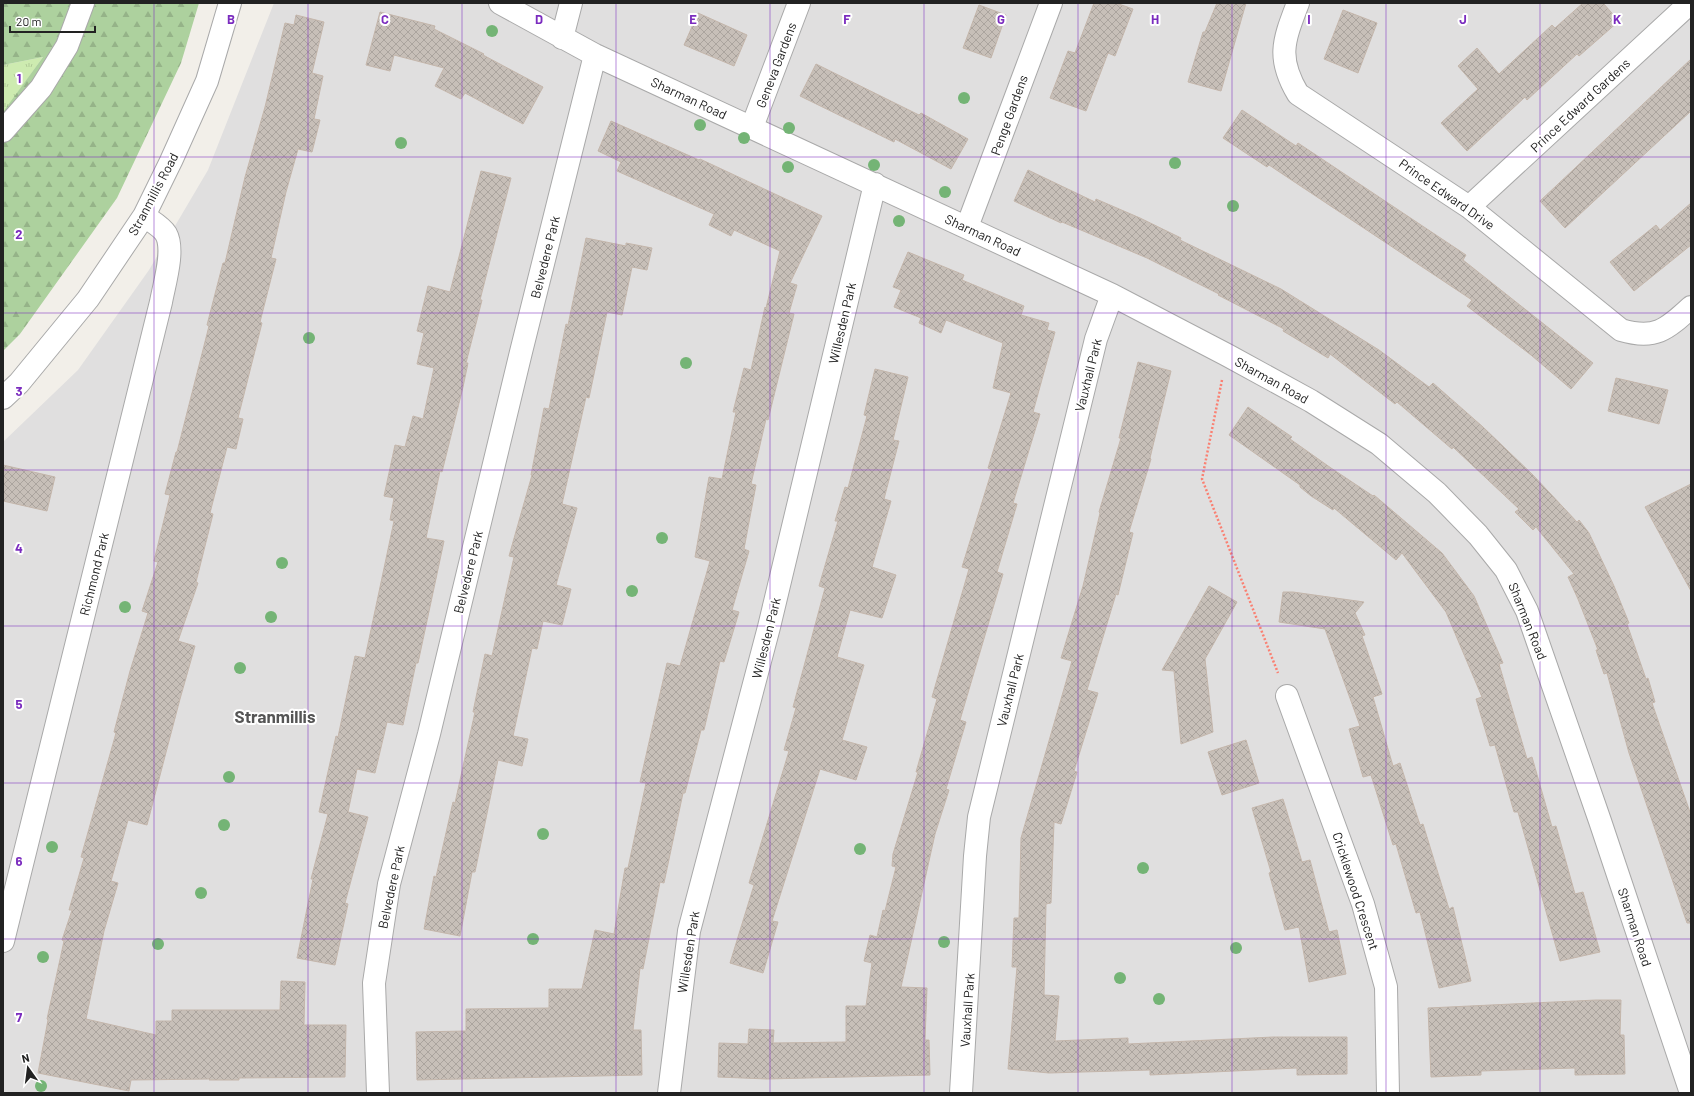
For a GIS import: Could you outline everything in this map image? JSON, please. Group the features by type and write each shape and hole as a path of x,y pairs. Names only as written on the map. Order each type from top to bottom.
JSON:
{"street":[{"path":"3,131 41,88 67,46 83,3"},
{"name":"Stranmillis Road","path":"3,398 19,383 88,300 144,216 171,161 207,81 230,3"},
{"name":"Sharman Road","path":"500,3 595,55 1112,295 1311,401 1379,444 1437,493 1478,535 1506,570 1527,611 1555,689 1691,1093"},
{"path":"562,38 571,3"},
{"name":"Geneva Gardens","path":"752,127 800,3"},
{"name":"Penge Gardens","path":"967,227 1051,3"},
{"name":"Prince Edward Drive","path":"1298,3 1286,36 1283,51 1285,66 1290,80 1298,94 1469,207 1621,330 1635,334 1650,335 1666,328 1691,307"},
{"name":"Prince Edward Gardens","path":"1469,207 1690,3"},
{"name":"Belvedere Park","path":"378,1093 374,983 389,884 431,726 519,360 595,55"},
{"name":"Willesden Park","path":"669,1093 689,931 769,627 875,184"},
{"name":"Richmond Park","path":"3,941 161,302 170,248 166,234 144,216"},
{"name":"Vauxhall Park","path":"962,1093 975,856 979,817 1096,339 1112,295"},
{"name":"Cricklewood Crescent","path":"1286,696 1363,904 1386,987 1388,1093"}],"path":[{"path":"1226,355 1202,479 1286,696"}],"shaded area":[{"path":"274,3 1691,3 1691,1093 3,1093 3,442 78,370 149,270 208,170"}],"green space":[{"path":"3,3 199,3 181,63 117,198 20,334 3,351 3,112 43,57 3,65"},
{"path":"43,57 6,109 3,112 3,65"}],"building":[{"path":"1094,3 1116,3 1133,9 1115,56 1108,53 1086,111 1050,98 1068,51 1075,53"},
{"path":"1217,3 1246,3 1221,91 1188,82 1203,32 1205,32"},
{"path":"1583,3 1603,3 1619,21 1579,56 1577,54 1527,100 1525,97 1467,151 1441,123 1478,89 1458,66 1477,48 1499,74 1552,25 1555,28"},
{"path":"979,5 1006,15 991,58 963,48"},
{"path":"1343,10 1377,23 1358,73 1324,59"},
{"path":"380,12 435,26 434,29 484,54 483,55 543,87 523,124 465,93 461,99 435,86 444,68 394,55 390,71 366,65"},
{"path":"698,13 747,35 734,66 684,45"},
{"path":"296,15 324,22 312,73 323,76 314,119 320,120 312,152 298,149 286,192 271,258 276,259 260,322 262,323 238,418 243,419 236,449 227,447 210,513 213,514 196,582 198,583 178,641 195,646 147,825 128,820 111,881 118,883 104,931 86,1019 156,1035 156,1021 172,1021 172,1010 280,1010 281,981 305,982 304,1025 346,1025 345,1077 239,1078 239,1080 131,1080 129,1091 38,1073 47,1019 64,941 62,940 72,910 69,910 84,858 81,857 116,733 114,732 130,671 148,613 142,611 158,562 154,561 170,495 165,494 209,326 207,325 223,263 225,263 245,177 265,107 285,23 294,25"},
{"path":"1691,59 1691,111 1565,228 1540,201"},
{"path":"816,64 919,115 921,113 968,139 951,169 895,139 894,142 800,96"},
{"path":"1242,110 1296,146 1298,143 1466,255 1463,260 1593,363 1571,389 1531,355 1467,306 1472,300 1269,165 1267,167 1223,138"},
{"path":"611,121 699,160 700,159 822,216 790,283 797,285 789,313 794,314 768,420 766,419 751,484 756,485 744,549 749,551 732,610 739,612 724,662 720,661 704,730 701,730 685,793 683,793 664,883 660,882 643,969 640,968 633,1030 641,1030 642,1075 417,1080 416,1032 466,1031 466,1009 549,1008 549,989 582,989 595,930 614,934 625,868 628,868 646,783 640,782 667,663 680,666 710,561 695,557 709,477 722,479 736,412 733,412 744,368 751,370 765,307 766,308 780,251 734,230 731,236 709,225 714,214 617,171 621,162 598,151"},
{"path":"1028,170 1095,202 1096,199 1140,218 1181,238 1180,240 1281,289 1379,350 1429,387 1433,383 1483,427 1533,475 1577,522 1579,520 1589,533 1614,586 1629,623 1627,624 1646,679 1648,678 1655,702 1652,703 1691,815 1691,923 1687,923 1629,753 1607,673 1604,674 1596,650 1598,650 1568,577 1574,574 1536,527 1533,530 1515,512 1519,509 1453,447 1452,449 1397,402 1395,404 1330,354 1328,358 1283,331 1284,329 1147,258 1062,222 1061,223 1014,201"},
{"path":"481,171 511,178 480,300 482,300 466,363 468,363 463,387 442,472 440,471 426,538 444,541 418,663 416,663 403,725 387,722 375,773 357,769 348,812 368,817 345,903 348,904 335,965 297,958 313,879 311,879 328,814 319,812 336,736 338,737 355,656 365,658 394,521 390,520 394,498 384,496 395,445 405,447 413,416 423,419 434,368 417,364 424,333 417,331 428,286 450,292"},
{"path":"1691,203 1691,245 1634,291 1610,262 1656,225 1660,230"},
{"path":"586,238 626,246 626,243 652,248 647,270 632,267 622,315 607,312 589,398 586,397 562,504 577,508 556,585 571,589 562,625 543,621 537,649 532,648 513,736 528,739 522,766 498,760 475,872 472,872 460,936 424,929 434,876 436,877 453,802 455,803 475,712 473,712 485,654 492,656 514,557 509,556 532,475 544,408 549,409 566,324 568,325"},
{"path":"908,252 964,275 962,280 1024,306 1021,315 1049,323 1047,330 1055,332 1033,412 1040,414 1013,503 1017,504 997,572 1003,574 960,720 966,722 946,789 949,790 935,834 901,987 927,988 925,1040 929,1040 930,1075 767,1079 718,1077 719,1043 748,1044 749,1029 774,1030 773,1043 846,1042 846,1006 866,1006 872,963 864,961 870,935 877,937 883,910 885,911 896,867 892,866 893,854 918,772 916,772 937,699 932,697 969,569 962,567 992,470 988,468 1011,393 993,388 1003,343 946,320 941,333 919,323 921,318 894,307 901,290 893,287"},
{"path":"1138,362 1171,371 1151,459 1129,532 1133,533 1118,595 1116,594 1087,690 1098,693 1074,771 1077,772 1061,824 1054,822 1051,903 1046,904 1044,995 1059,996 1055,1041 1128,1038 1128,1044 1273,1037 1347,1037 1347,1074 1297,1075 1297,1068 1150,1075 1150,1070 1049,1073 1008,1069 1017,967 1012,967 1014,918 1019,918 1021,838 1072,661 1061,658 1083,586 1099,512 1121,438 1119,438"},
{"path":"875,369 908,377 893,440 899,441 884,499 891,501 872,567 896,575 882,618 850,610 837,657 864,665 842,740 867,747 856,780 820,769 772,921 778,922 763,973 730,963 754,885 749,883 789,751 784,750 796,708 793,707 825,588 819,586 838,521 835,521 845,487 848,488 867,416 864,415"},
{"path":"1616,378 1668,390 1659,424 1608,411"},
{"path":"1248,407 1292,437 1290,439 1331,468 1373,496 1374,495 1442,553 1474,596 1503,663 1499,664 1527,759 1532,757 1552,827 1556,826 1575,894 1583,892 1600,952 1560,961 1518,812 1514,812 1495,745 1490,746 1476,699 1482,697 1446,612 1402,553 1396,560 1334,508 1333,510 1311,496 1300,487 1300,485 1229,435"},
{"path":"3,465 55,477 47,511 3,501"},
{"path":"1691,484 1691,591 1645,507"},
{"path":"1209,586 1237,602 1205,659 1213,732 1181,744 1174,671 1162,670"},
{"path":"1283,592 1293,592 1364,602 1355,613 1365,635 1362,636 1382,694 1373,697 1393,766 1400,763 1420,825 1423,824 1449,909 1453,907 1471,981 1439,988 1420,912 1416,913 1396,844 1393,845 1371,775 1363,777 1349,729 1360,726 1325,629 1279,622"},
{"path":"1246,740 1259,783 1222,795 1208,752"},
{"path":"1283,799 1302,862 1310,860 1329,932 1337,930 1346,974 1309,982 1299,927 1285,930 1269,873 1271,872 1252,808"},
{"path":"1621,1000 1620,1035 1624,1035 1625,1074 1575,1075 1575,1068 1481,1071 1481,1075 1431,1077 1428,1008"}],"district":[{"name":"Stranmillis","path":"275,717"}]}
